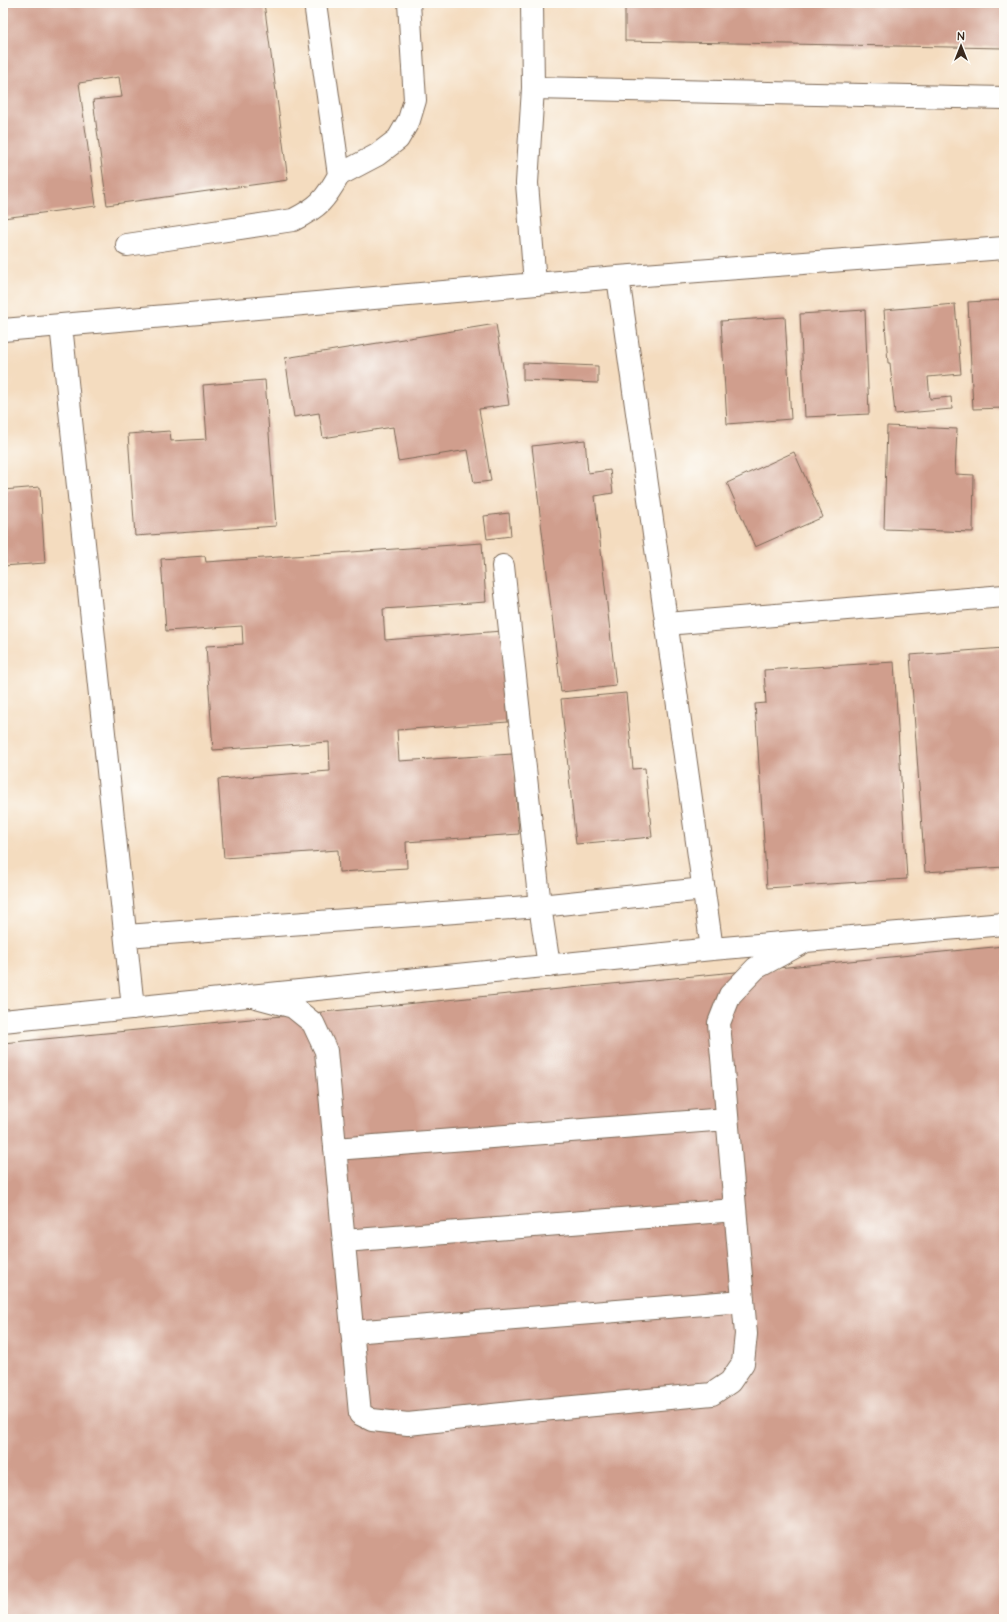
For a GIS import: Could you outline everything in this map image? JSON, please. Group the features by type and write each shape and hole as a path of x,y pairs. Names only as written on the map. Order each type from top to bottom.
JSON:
{"street":[{"path":"315,3 339,175"},
{"path":"127,246 293,220 312,210 328,194 339,175 377,154 398,139 409,120 415,100 409,3"},
{"path":"532,3 533,88 526,183 535,284"},
{"path":"533,88 1004,98"},
{"path":"3,330 618,277 1004,248"},
{"path":"618,277 712,949"},
{"path":"61,325 134,1008"},
{"path":"503,566 540,906 549,966"},
{"path":"666,624 1004,596"},
{"path":"126,936 540,906 704,888"},
{"path":"3,1021 712,949 1004,924"},
{"path":"252,996 294,1007 313,1023 326,1051 360,1414 372,1420 408,1424 712,1394 730,1382 743,1363 746,1334 719,1023 730,995 756,968 806,941"},
{"path":"747,946 756,968"},
{"path":"313,1023 316,990"},
{"path":"335,1149 727,1119"},
{"path":"344,1241 735,1210"},
{"path":"352,1332 743,1301"}],"building":[{"path":"3,3 264,3 288,180 107,205 93,100 122,97 119,77 79,83 96,206 3,218"},
{"path":"625,3 1004,3 1004,48 625,41"},
{"path":"1004,300 1004,408 973,409 968,302"},
{"path":"955,304 961,374 928,377 930,399 951,397 952,409 895,414 890,363 888,363 884,310"},
{"path":"865,310 869,414 805,417 800,314"},
{"path":"785,317 791,419 727,424 721,321"},
{"path":"496,324 509,405 479,409 491,481 474,483 468,450 398,461 393,427 323,438 319,413 294,417 285,358"},
{"path":"523,363 598,366 598,383 523,380"},
{"path":"265,380 276,526 135,536 128,434 170,431 171,441 207,439 203,385"},
{"path":"887,426 957,429 955,474 974,475 973,532 884,529"},
{"path":"585,440 588,473 610,470 613,493 595,496 616,686 561,692 532,446"},
{"path":"794,452 823,517 755,547 727,483"},
{"path":"40,487 45,563 3,566 3,490"},
{"path":"509,513 511,536 487,539 484,516"},
{"path":"482,543 486,602 383,609 385,640 502,631 508,722 397,730 399,761 513,754 519,834 406,842 407,868 339,872 338,850 224,858 218,779 330,771 329,742 213,750 206,646 243,644 242,626 166,631 161,559 205,556 206,562"},
{"path":"1004,648 1004,867 925,872 910,655"},
{"path":"894,662 907,879 767,888 755,704 766,703 764,670"},
{"path":"626,693 633,769 645,768 652,837 576,844 561,699"},
{"path":"1004,946 1004,1619 3,1619 3,1043"}]}
